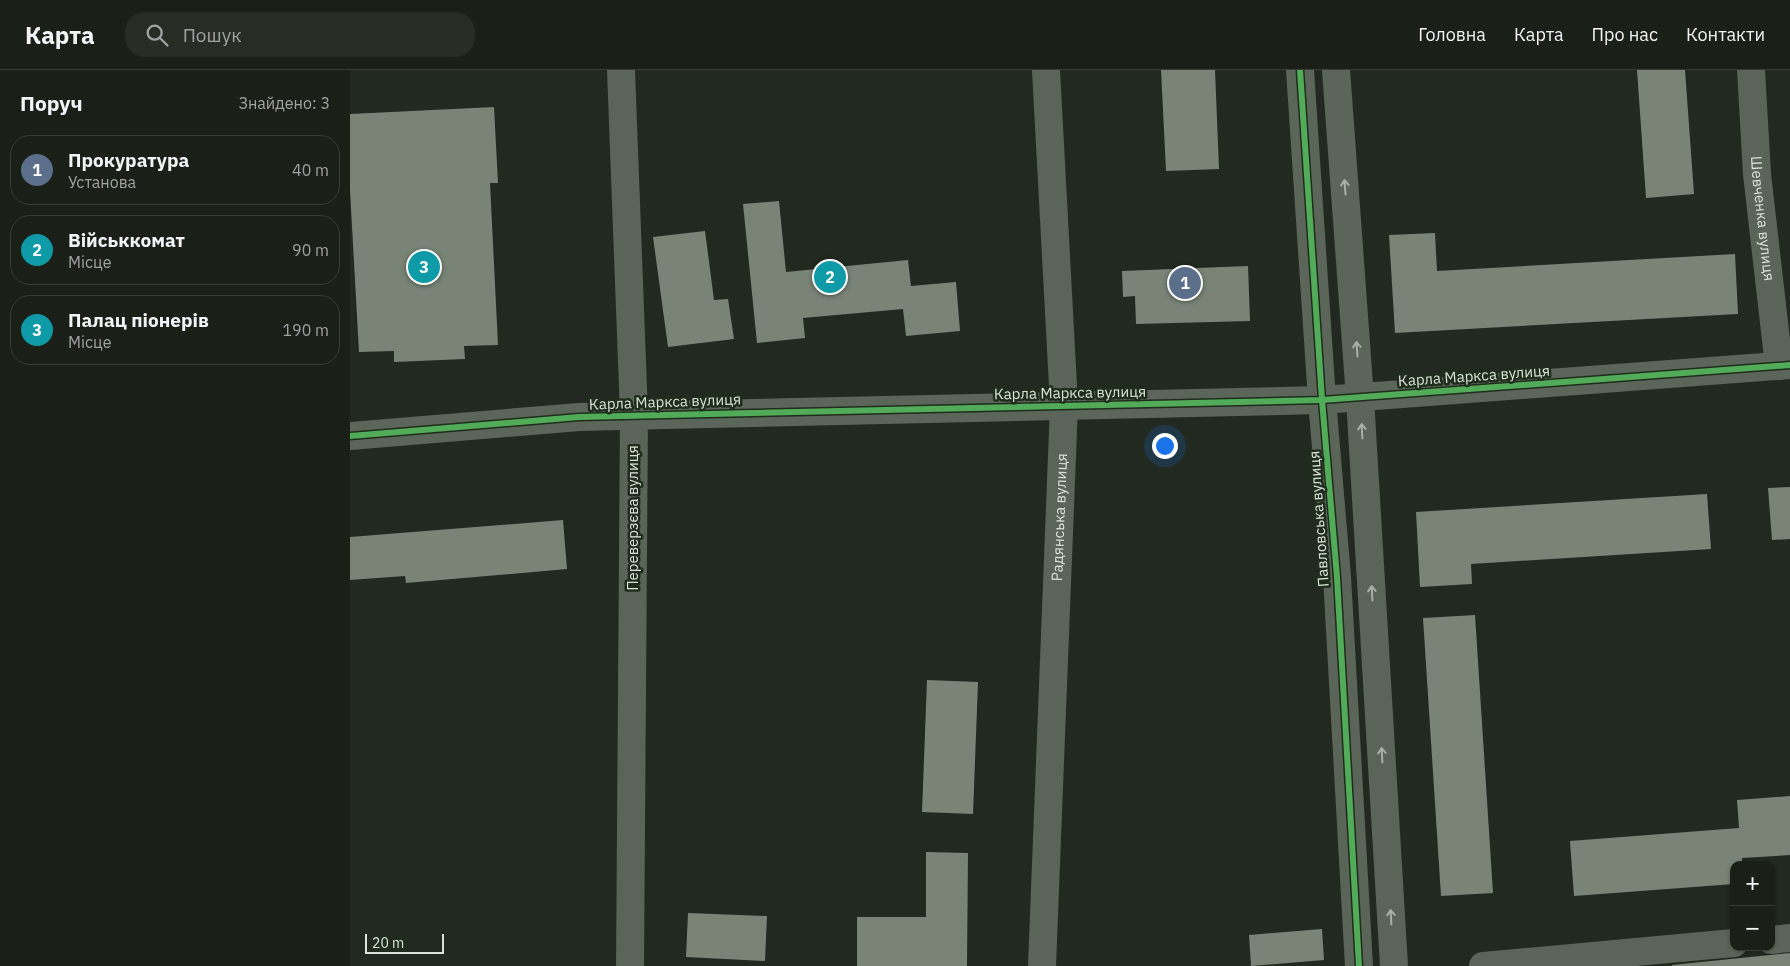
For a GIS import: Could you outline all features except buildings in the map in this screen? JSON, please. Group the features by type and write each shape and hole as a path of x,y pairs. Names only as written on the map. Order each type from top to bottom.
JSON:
{"street":[{"name":"Переверзєва вулиця","path":"621,70 634,415 630,966"},
{"name":"Радянська вулиця","path":"1042,966 1064,405 1046,70"},
{"name":"Павловська вулиця","path":"1300,70 1322,400 1337,577 1359,966"},
{"path":"1336,70 1360,398 1394,966"},
{"name":"Шевченка вулиця","path":"1752,70 1757,174 1784,365"},
{"name":"Карла Маркса вулиця","path":"350,436 579,417 1322,400 1784,365"},
{"path":"1775,940 1790,938"},
{"path":"1483,966 1730,943"}],"cycle path":[{"path":"1300,70 1322,400 1337,577 1359,966"},
{"path":"350,436 579,417 1322,400 1790,365"}],"place":[{"name":"Палац піонерів","path":"424,267"},
{"name":"Військкомат","path":"830,277"},
{"name":"Прокуратура","path":"1185,283"}]}
